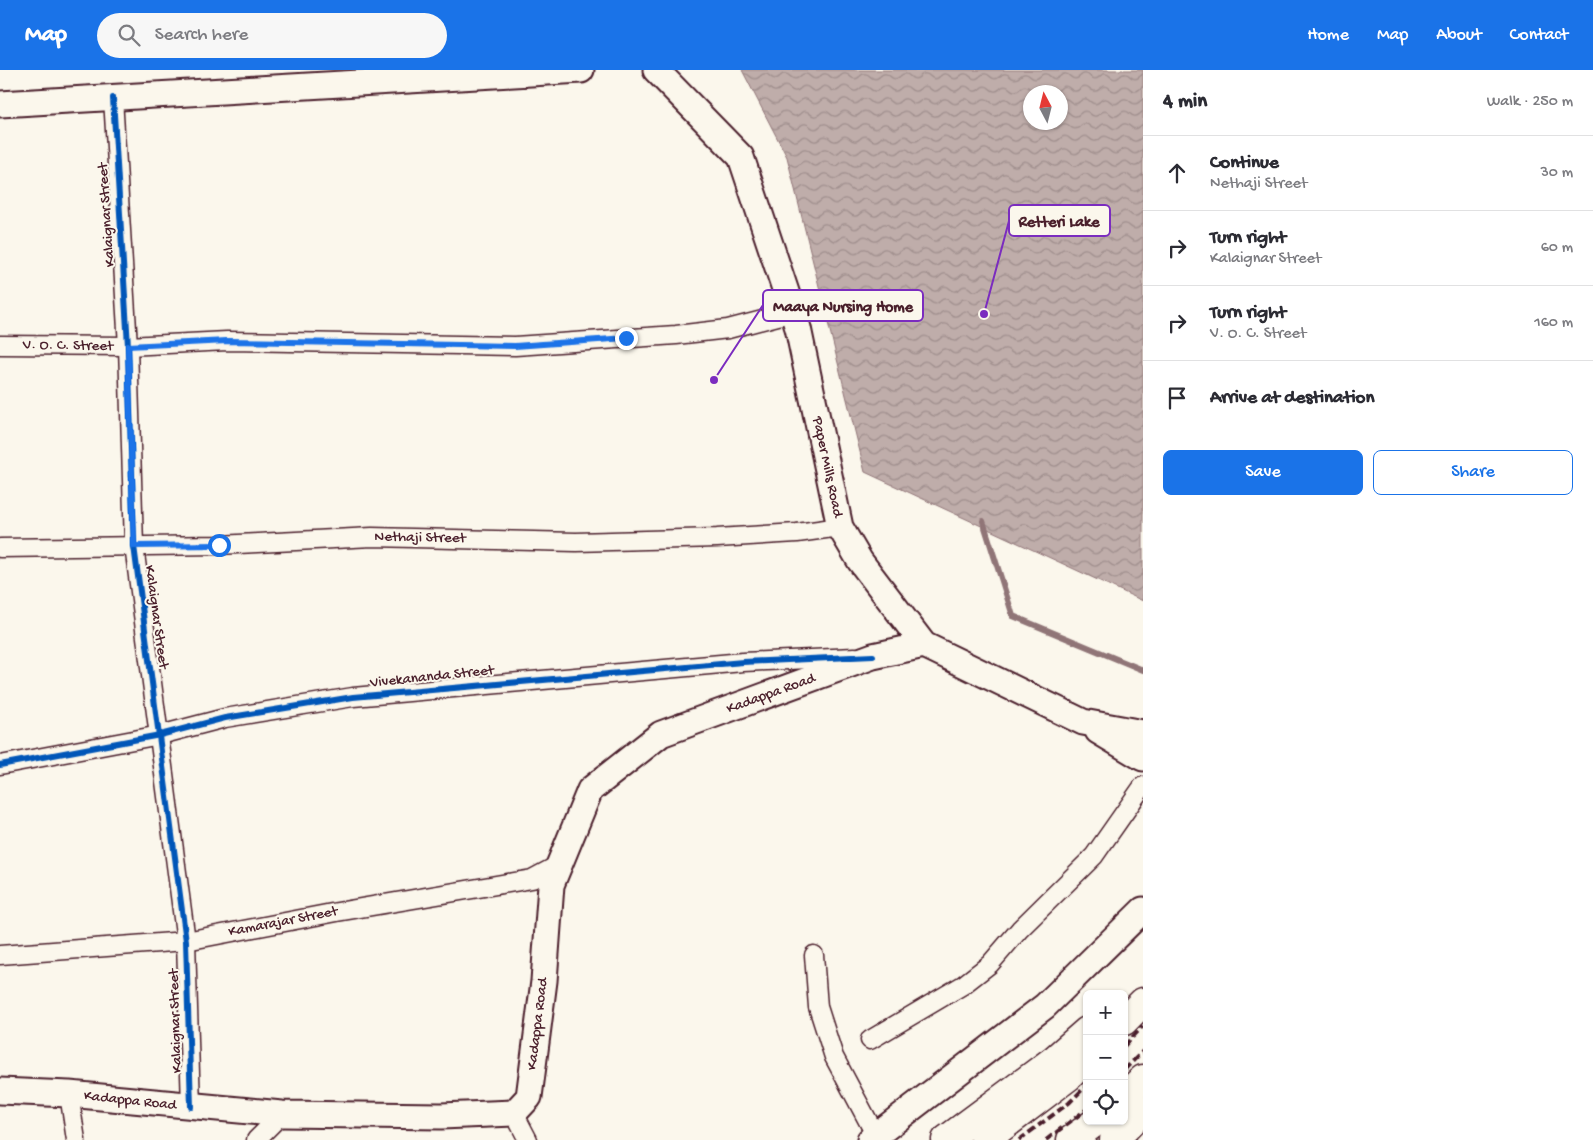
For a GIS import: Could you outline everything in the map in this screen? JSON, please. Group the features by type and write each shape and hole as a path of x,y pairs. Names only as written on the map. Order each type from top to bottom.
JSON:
{"main road":[{"path":"0,104 581,70"},
{"name":"Paper Mills Road","path":"656,70 741,157 798,328 840,527 860,561 924,646 1082,722 1143,733"},
{"name":"Kadappa Road","path":"0,1091 69,1094 190,1107 282,1114 441,1116 514,1113 529,1098 544,981 551,885 590,790 661,734 873,656 924,646"},
{"path":"1082,722 1143,758"},
{"path":"873,1138 1045,1006 1143,910"},
{"path":"1128,995 1143,982"},
{"path":"1128,1017 1143,1002"},
{"path":"946,1140 1055,1058 1083,1034"},
{"path":"985,1140 1068,1077 1083,1062"},
{"path":"1128,1092 1143,1079"},
{"path":"1114,1140 1143,1110"},
{"path":"1071,1140 1092,1125"}],"street":[{"name":"Kalaignar Street","path":"112,98 128,346 134,546 186,940 190,1107"},
{"name":"V. O. C. Street","path":"0,345 128,346 227,341 515,346 676,335 728,329 793,312"},
{"name":"Nethaji Street","path":"0,548 219,545 372,537 576,542 797,533 840,527"},
{"name":"Vivekananda Street","path":"0,764 160,735 225,718 353,697 733,663 873,656"},
{"path":"870,1040 962,985 990,964 1020,929 1094,856 1143,786"},
{"name":"Kamarajar Street","path":"0,955 186,940 337,912 532,880 560,864"},
{"path":"814,955 818,1007 834,1057 873,1138"},
{"path":"69,1094 76,1140"},
{"path":"514,1113 528,1140"},
{"path":"256,1140 282,1114"}],"water":[{"path":"742,70 1143,70 1143,601 865,472 787,157"}],"waterway":[{"path":"983,521 1013,616 1143,670"}],"railway":[{"path":"1128,1042 1143,1026"},
{"path":"1128,1066 1143,1051"},
{"path":"1019,1140 1069,1103 1083,1089"},
{"path":"1046,1140 1083,1112"}],"cycle path":[{"path":"113,98 128,346 134,546 186,941 191,1107"},
{"path":"0,765 160,735 225,718 353,697 743,662 873,656"}],"place":[{"name":"Retteri Lake","path":"984,314"},
{"name":"Maaya Nursing Home","path":"714,380"}],"route":[{"path":"219,545 134,546 128,346 227,341 515,346 626,338"}]}
